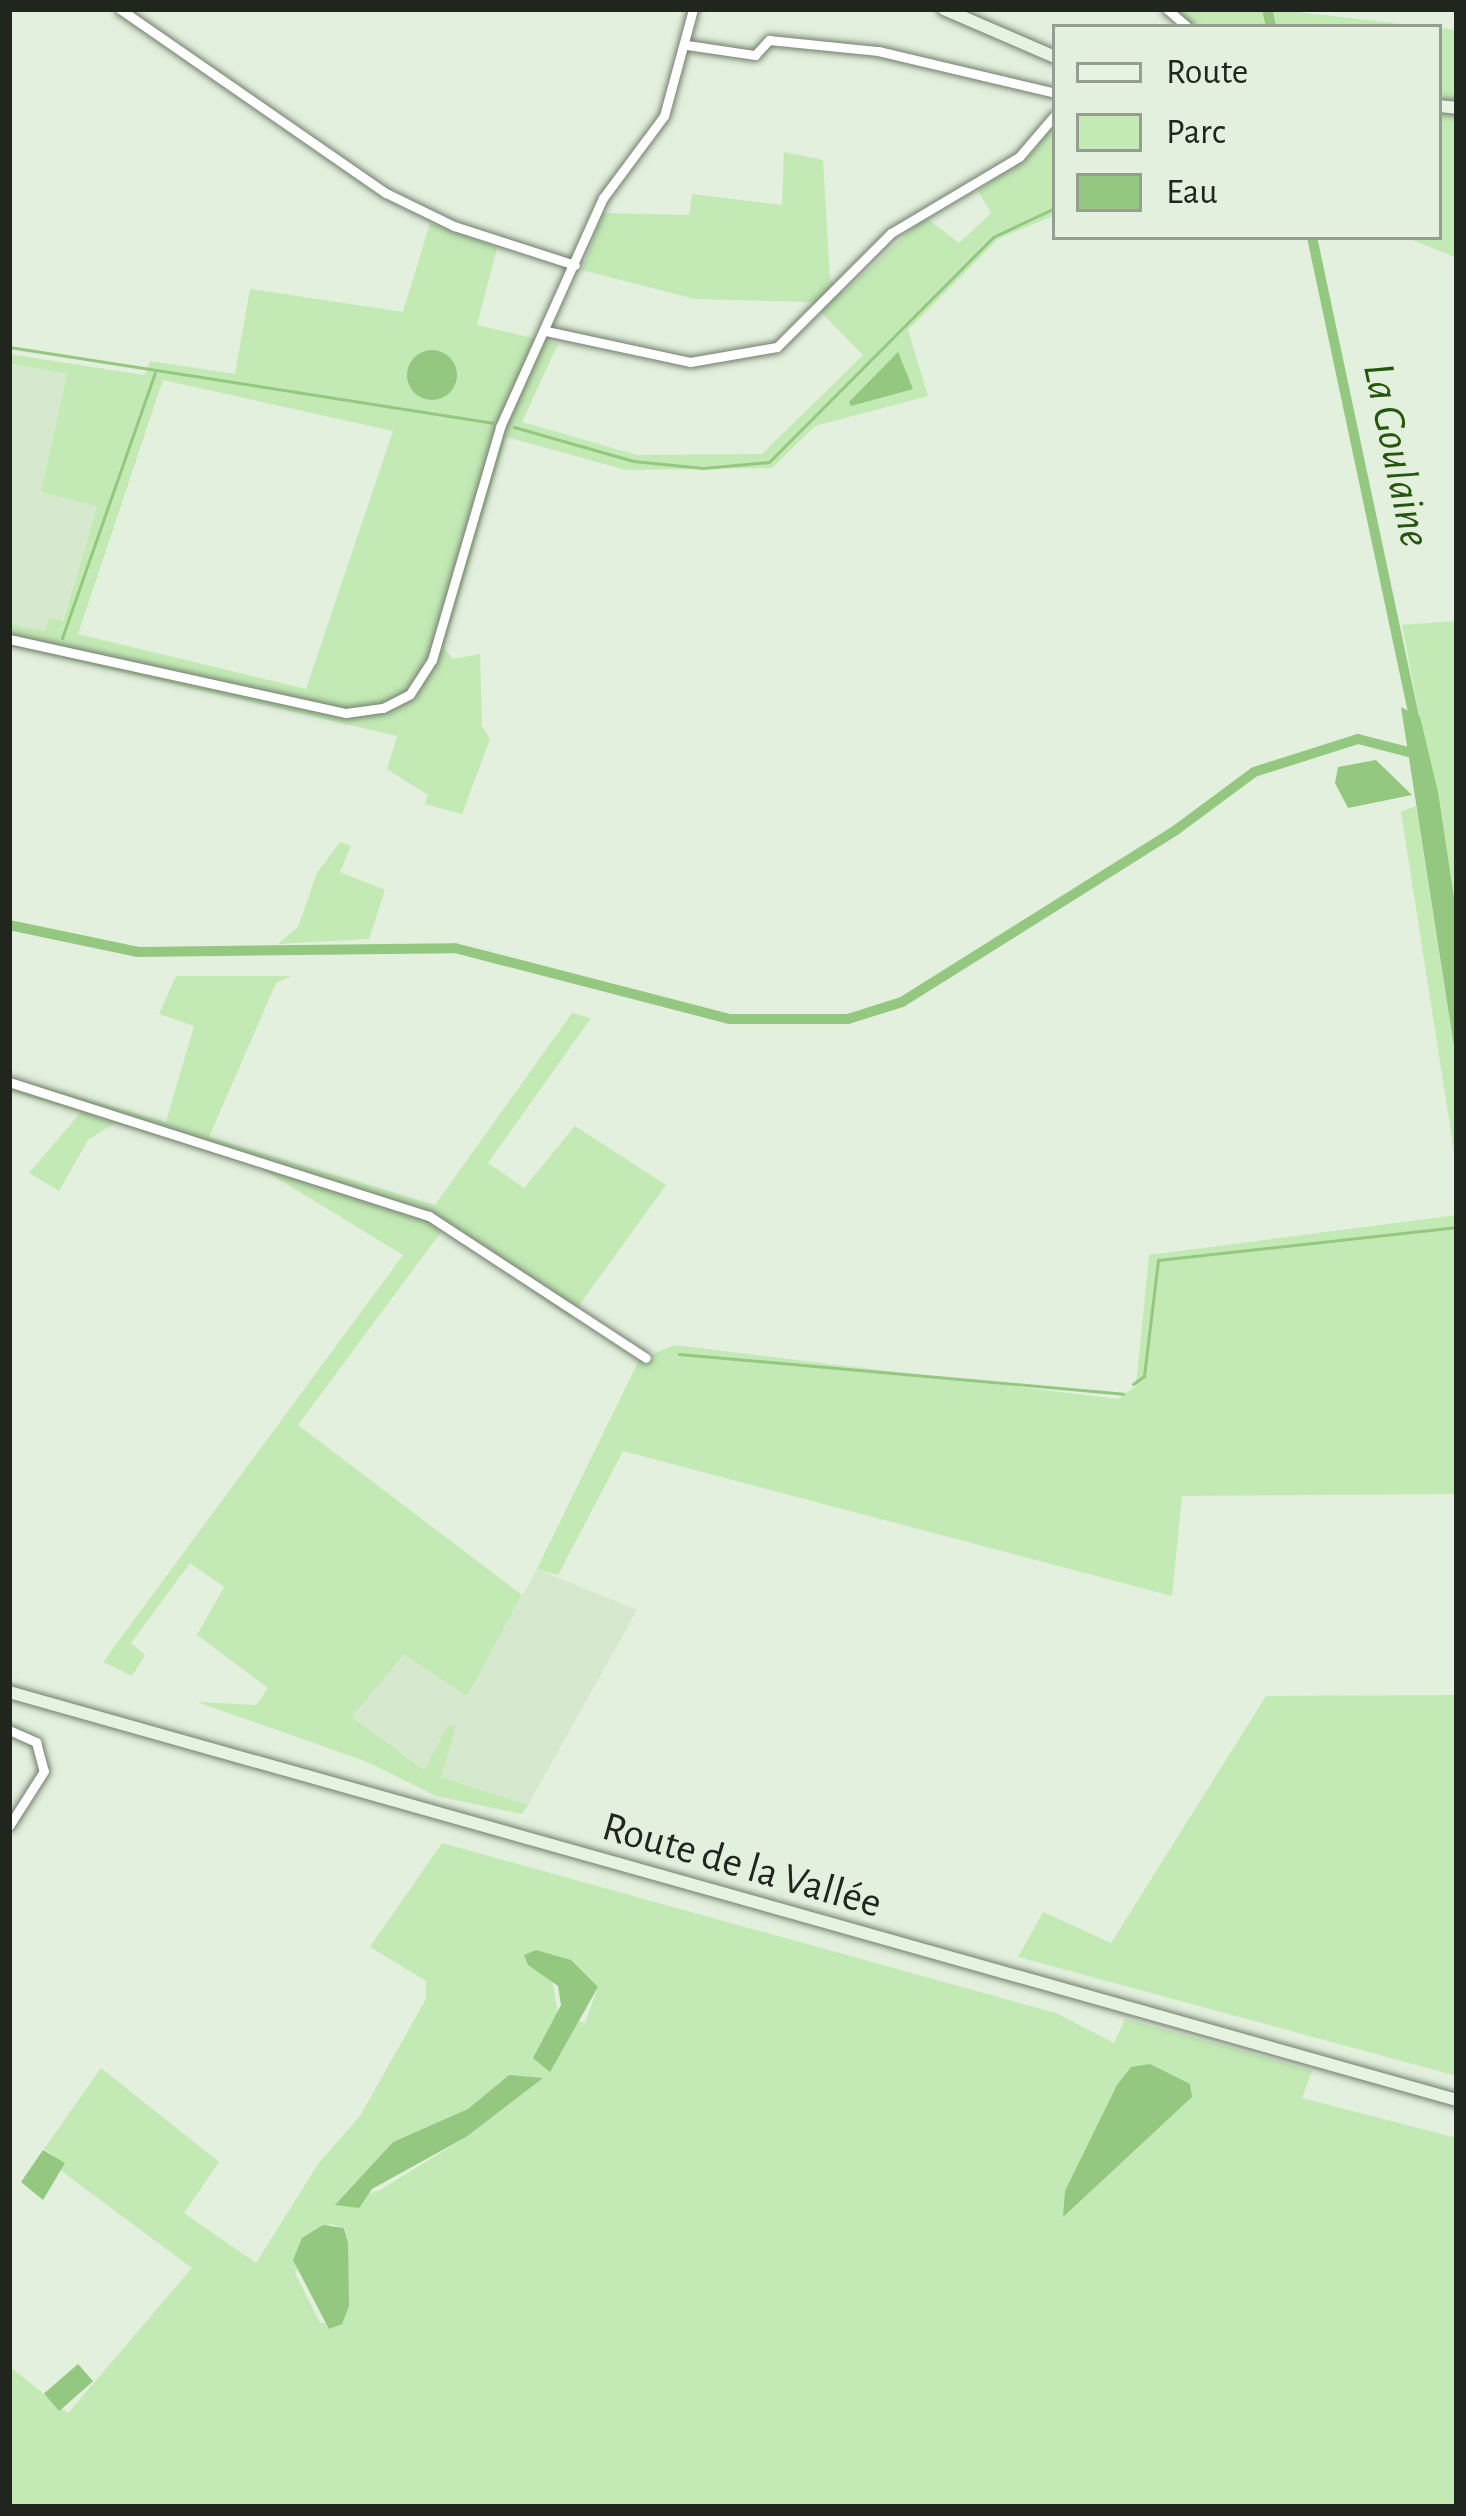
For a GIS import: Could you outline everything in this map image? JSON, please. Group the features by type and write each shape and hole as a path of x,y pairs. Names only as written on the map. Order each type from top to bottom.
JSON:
{"main road":[{"path":"944,9 1052,56"},
{"name":"Route de la Vallée","path":"9,1692 1457,2099"}],"street":[{"path":"120,9 386,193 454,226 574,265"},
{"path":"9,640 346,713 396,704 432,659 487,462 614,179 664,116 687,45 693,9"},
{"path":"687,45 754,55 770,40 878,51 1052,92"},
{"path":"546,332 690,362 777,347 891,233 1019,157 1052,118"},
{"path":"9,1082 429,1216 646,1358"},
{"path":"9,1730 36,1742 44,1771 9,1826"}],"shaded area":[{"path":"12,364 67,374 41,492 97,505 62,621 45,631 9,624"},
{"path":"537,1569 637,1610 528,1805 441,1777 455,1727 448,1725 425,1771 352,1717 404,1653 467,1695"}],"green space":[{"path":"1172,9 1272,9 1401,24 1189,24"},
{"path":"1442,28 1457,30 1457,258 1412,240 1442,240"},
{"path":"1052,128 1052,216 998,239 908,330 928,396 815,426 772,468 626,470 506,437 444,648 453,659 480,654 482,726 490,739 462,814 425,804 428,795 387,769 397,736 9,646 9,624 45,631 49,618 63,621 97,506 41,492 67,374 13,364 9,383 9,354 144,375 150,361 235,374 250,289 403,312 430,223 497,248 477,325 558,344 522,422 637,455 762,454 863,355 811,302 695,299 582,270 603,213 689,215 692,194 782,205 784,152 823,160 830,279 843,293 925,217 959,243 991,213 978,191 1029,157","holes":["163,380 393,431 306,689 78,634"]},
{"path":"1457,621 1457,918 1402,625"},
{"path":"1416,806 1457,1066 1457,1171 1401,812"},
{"path":"340,842 351,846 340,872 385,890 369,939 278,944 298,927 317,873"},
{"path":"176,976 291,976 276,983 209,1137 435,1205 572,1013 591,1018 488,1163 524,1188 575,1126 666,1185 570,1318 444,1228 298,1425 522,1595 467,1696 404,1654 352,1717 424,1770 448,1725 456,1726 441,1777 528,1805 522,1814 436,1796 365,1761 197,1702 256,1705 268,1688 197,1635 224,1587 190,1563 131,1643 145,1655 132,1676 103,1662 403,1255 262,1169 115,1123 88,1140 59,1191 29,1173 81,1112 9,1091 9,1077 166,1122 194,1026 159,1014"},
{"path":"1457,1215 1457,1494 1182,1496 1172,1596 623,1451 558,1575 537,1569 639,1360 674,1345 1118,1399 1136,1386 1149,1255"},
{"path":"1457,1695 1457,2076 1018,1957 1043,1912 1111,1943 1266,1696"},
{"path":"442,1843 1056,2013 1114,2043 1125,2019 1247,2052 1312,2071 1302,2098 1457,2138 1457,2507 9,2507 9,2366 68,2413 192,2268 60,2170 64,2163 44,2149 101,2068 219,2162 184,2213 256,2263 318,2164 360,2116 426,1999 426,1981 370,1947","holes":["552,1980 598,1987 585,2023 558,2014","509,2075 522,2080 466,2137 380,2190 335,2205 393,2142 468,2109","330,2224 345,2228 342,2323 320,2323 295,2273"]}],"water":[{"path":"432,350 449,358 457,375 449,392 432,400 415,392 407,375 415,358"},
{"path":"898,352 913,389 851,406 849,402"},
{"path":"1401,707 1420,717 1438,792 1457,918 1457,1066"},
{"path":"1376,760 1412,795 1348,808 1335,783 1338,767"},
{"path":"536,1950 571,1960 598,1987 550,2072 533,2058 561,2005 558,1986 528,1965 524,1955"},
{"path":"1150,2064 1190,2084 1192,2097 1063,2217 1065,2191 1117,2085 1131,2067"},
{"path":"509,2075 543,2078 466,2137 372,2189 359,2208 335,2205 393,2142 468,2109"},
{"path":"43,2150 65,2163 43,2200 21,2182"},
{"path":"323,2225 344,2228 348,2243 349,2306 342,2324 329,2329 293,2260 302,2238"},
{"path":"78,2364 93,2381 59,2411 44,2394"}],"waterway":[{"name":"La Goulaine","path":"1267,9 1270,24"},
{"path":"514,427 633,461 703,468 769,462 993,237 1052,209"},
{"name":"La Goulaine","path":"1313,240 1416,726"},
{"path":"9,347 492,423"},
{"path":"62,638 155,373"},
{"path":"9,925 138,952 455,948 730,1019 848,1019 902,1002 1176,830 1254,772 1358,739 1420,755"},
{"path":"1133,1384 1144,1376 1158,1260 1457,1227"},
{"path":"679,1354 1123,1394"}]}
